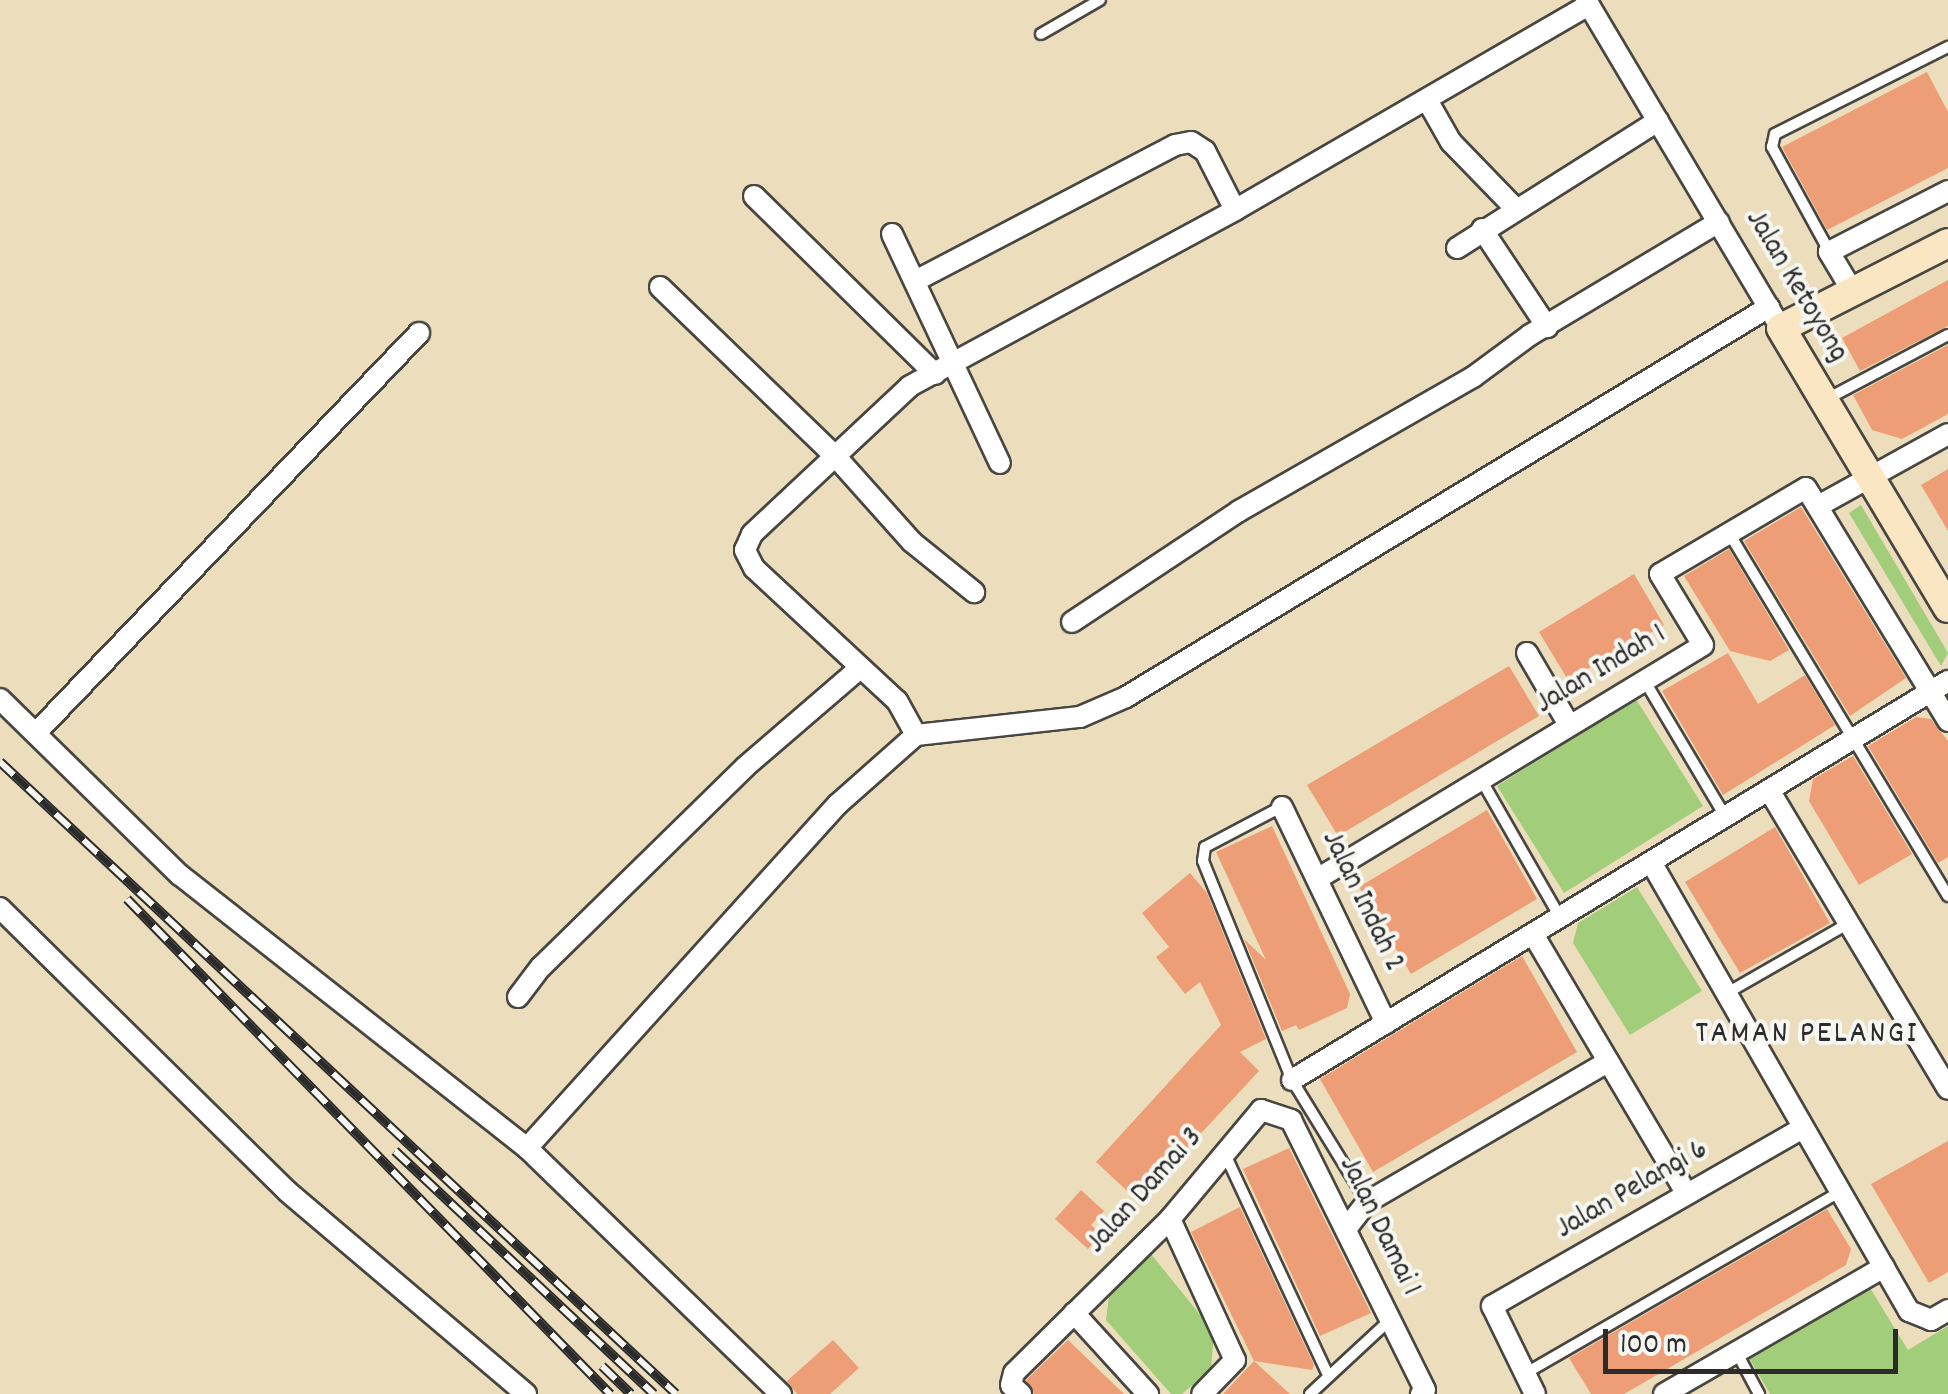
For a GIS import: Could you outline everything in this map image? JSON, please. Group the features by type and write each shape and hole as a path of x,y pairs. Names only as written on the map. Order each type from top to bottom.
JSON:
{"street":[{"path":"916,735 897,701 754,568 744,550 752,534 910,386 1236,210 1588,2"},
{"name":"Jalan Ketoyong","path":"1588,2 1948,608"},
{"path":"1427,100 1451,142 1514,207"},
{"path":"1457,248 1514,207 1658,121"},
{"path":"916,280 1175,145 1191,142 1205,151 1236,210"},
{"path":"1852,292 1829,252 1948,191"},
{"path":"754,196 935,374"},
{"path":"1072,622 1239,511 1718,222"},
{"path":"1482,229 1548,327"},
{"path":"892,234 1000,463"},
{"path":"527,1148 838,804 916,735 1080,717 1126,697 1775,318 1852,292 1948,243"},
{"path":"660,287 836,457 912,542 974,592"},
{"path":"36,733 419,333"},
{"path":"1948,434 1820,506 1939,686 1948,721"},
{"name":"Jalan Indah 1","path":"1317,879 1703,645 1660,574 1806,488 1820,506"},
{"path":"1527,653 1568,725"},
{"path":"518,998 542,967 744,767 859,668"},
{"path":"1292,1080 1939,686"},
{"path":"0,699 180,874 527,1148 781,1394"},
{"path":"1769,790 1948,1088"},
{"name":"Jalan Indah 2","path":"1282,807 1386,1023"},
{"path":"1652,862 1910,1311 1931,1320 1948,1310"},
{"path":"0,908 288,1192 526,1394"},
{"path":"1533,934 1687,1194"},
{"path":"1346,1229 1367,1202 1608,1062"},
{"name":"Jalan Damai 3","path":"1021,1394 1011,1384 1014,1373 1170,1219 1261,1110"},
{"name":"Jalan Damai 1","path":"1261,1110 1291,1120 1425,1392"},
{"name":"Jalan Pelangi 6","path":"1528,1387 1492,1306 1804,1128"},
{"path":"1170,1219 1235,1360 1202,1394"},
{"path":"1664,1394 1884,1267"},
{"path":"1074,1313 1148,1394"}],"lane":[{"path":"1041,34 1100,0"},
{"path":"1829,252 1772,147 1775,134 1946,50"},
{"path":"1824,400 1948,335"},
{"path":"1728,531 1948,896"},
{"path":"1646,683 1725,816"},
{"path":"1482,781 1560,918"},
{"path":"1282,807 1202,853 1292,1080 1367,1202"},
{"path":"1727,994 1848,923"},
{"path":"1224,1152 1328,1375"},
{"path":"1528,1387 1840,1192"},
{"path":"1310,1394 1390,1320"},
{"path":"1737,1354 1758,1394"}],"green space":[{"path":"1861,505 1948,653 1941,666 1849,513"},
{"path":"1636,699 1703,806 1564,893 1497,786"},
{"path":"1637,887 1702,991 1630,1035 1573,943 1578,923"},
{"path":"1151,1254 1214,1332 1211,1369 1182,1394 1171,1394 1106,1320 1110,1288"},
{"path":"1867,1283 1908,1350 1948,1326 1948,1394 1770,1394 1748,1356"}],"building":[{"path":"1927,72 1948,112 1948,168 1827,230 1782,147"},
{"path":"1948,280 1948,326 1860,371 1842,338"},
{"path":"1948,345 1948,414 1902,439 1872,430 1853,395"},
{"path":"1948,469 1948,531 1921,485"},
{"path":"1801,507 1906,678 1850,716 1744,541"},
{"path":"1729,549 1789,650 1770,661 1730,651 1684,576"},
{"path":"1634,574 1664,625 1568,680 1539,632"},
{"path":"1728,653 1758,704 1805,675 1835,725 1723,795 1662,691"},
{"path":"1509,666 1539,716 1338,836 1307,785"},
{"path":"1916,717 1931,719 1948,741 1948,857 1938,863 1868,746"},
{"path":"1853,756 1912,854 1859,885 1809,801 1813,779"},
{"path":"1487,810 1537,899 1411,974 1359,887"},
{"path":"1272,826 1350,994 1347,1008 1299,1030 1296,1025 1282,1031 1244,939 1266,960 1216,852"},
{"path":"1775,827 1830,923 1740,973 1685,882"},
{"path":"1190,873 1207,893 1266,1039 1240,1052 1259,1071 1138,1201 1096,1162 1221,1025 1200,982 1185,994 1156,957 1169,947 1142,913"},
{"path":"1522,956 1577,1052 1373,1172 1320,1079"},
{"path":"1948,1141 1948,1272 1929,1283 1871,1184"},
{"path":"1289,1148 1371,1313 1320,1336 1243,1169"},
{"path":"1081,1190 1104,1211 1091,1225 1101,1234 1088,1249 1055,1219"},
{"path":"1240,1207 1314,1365 1312,1370 1254,1361 1191,1232"},
{"path":"1827,1209 1851,1249 1846,1265 1624,1394 1591,1394 1569,1358"},
{"path":"833,1340 859,1368 830,1394 797,1394 787,1381"},
{"path":"1068,1340 1124,1394 1034,1394 1026,1380"},
{"path":"1254,1361 1290,1394 1223,1394"}],"railway":[{"path":"0,762 676,1394"},
{"path":"127,899 610,1394"},
{"path":"395,1151 654,1394"},
{"path":"602,1366 631,1394"}],"district":[{"name":"TAMAN PELANGI","path":"1807,1035"}]}
